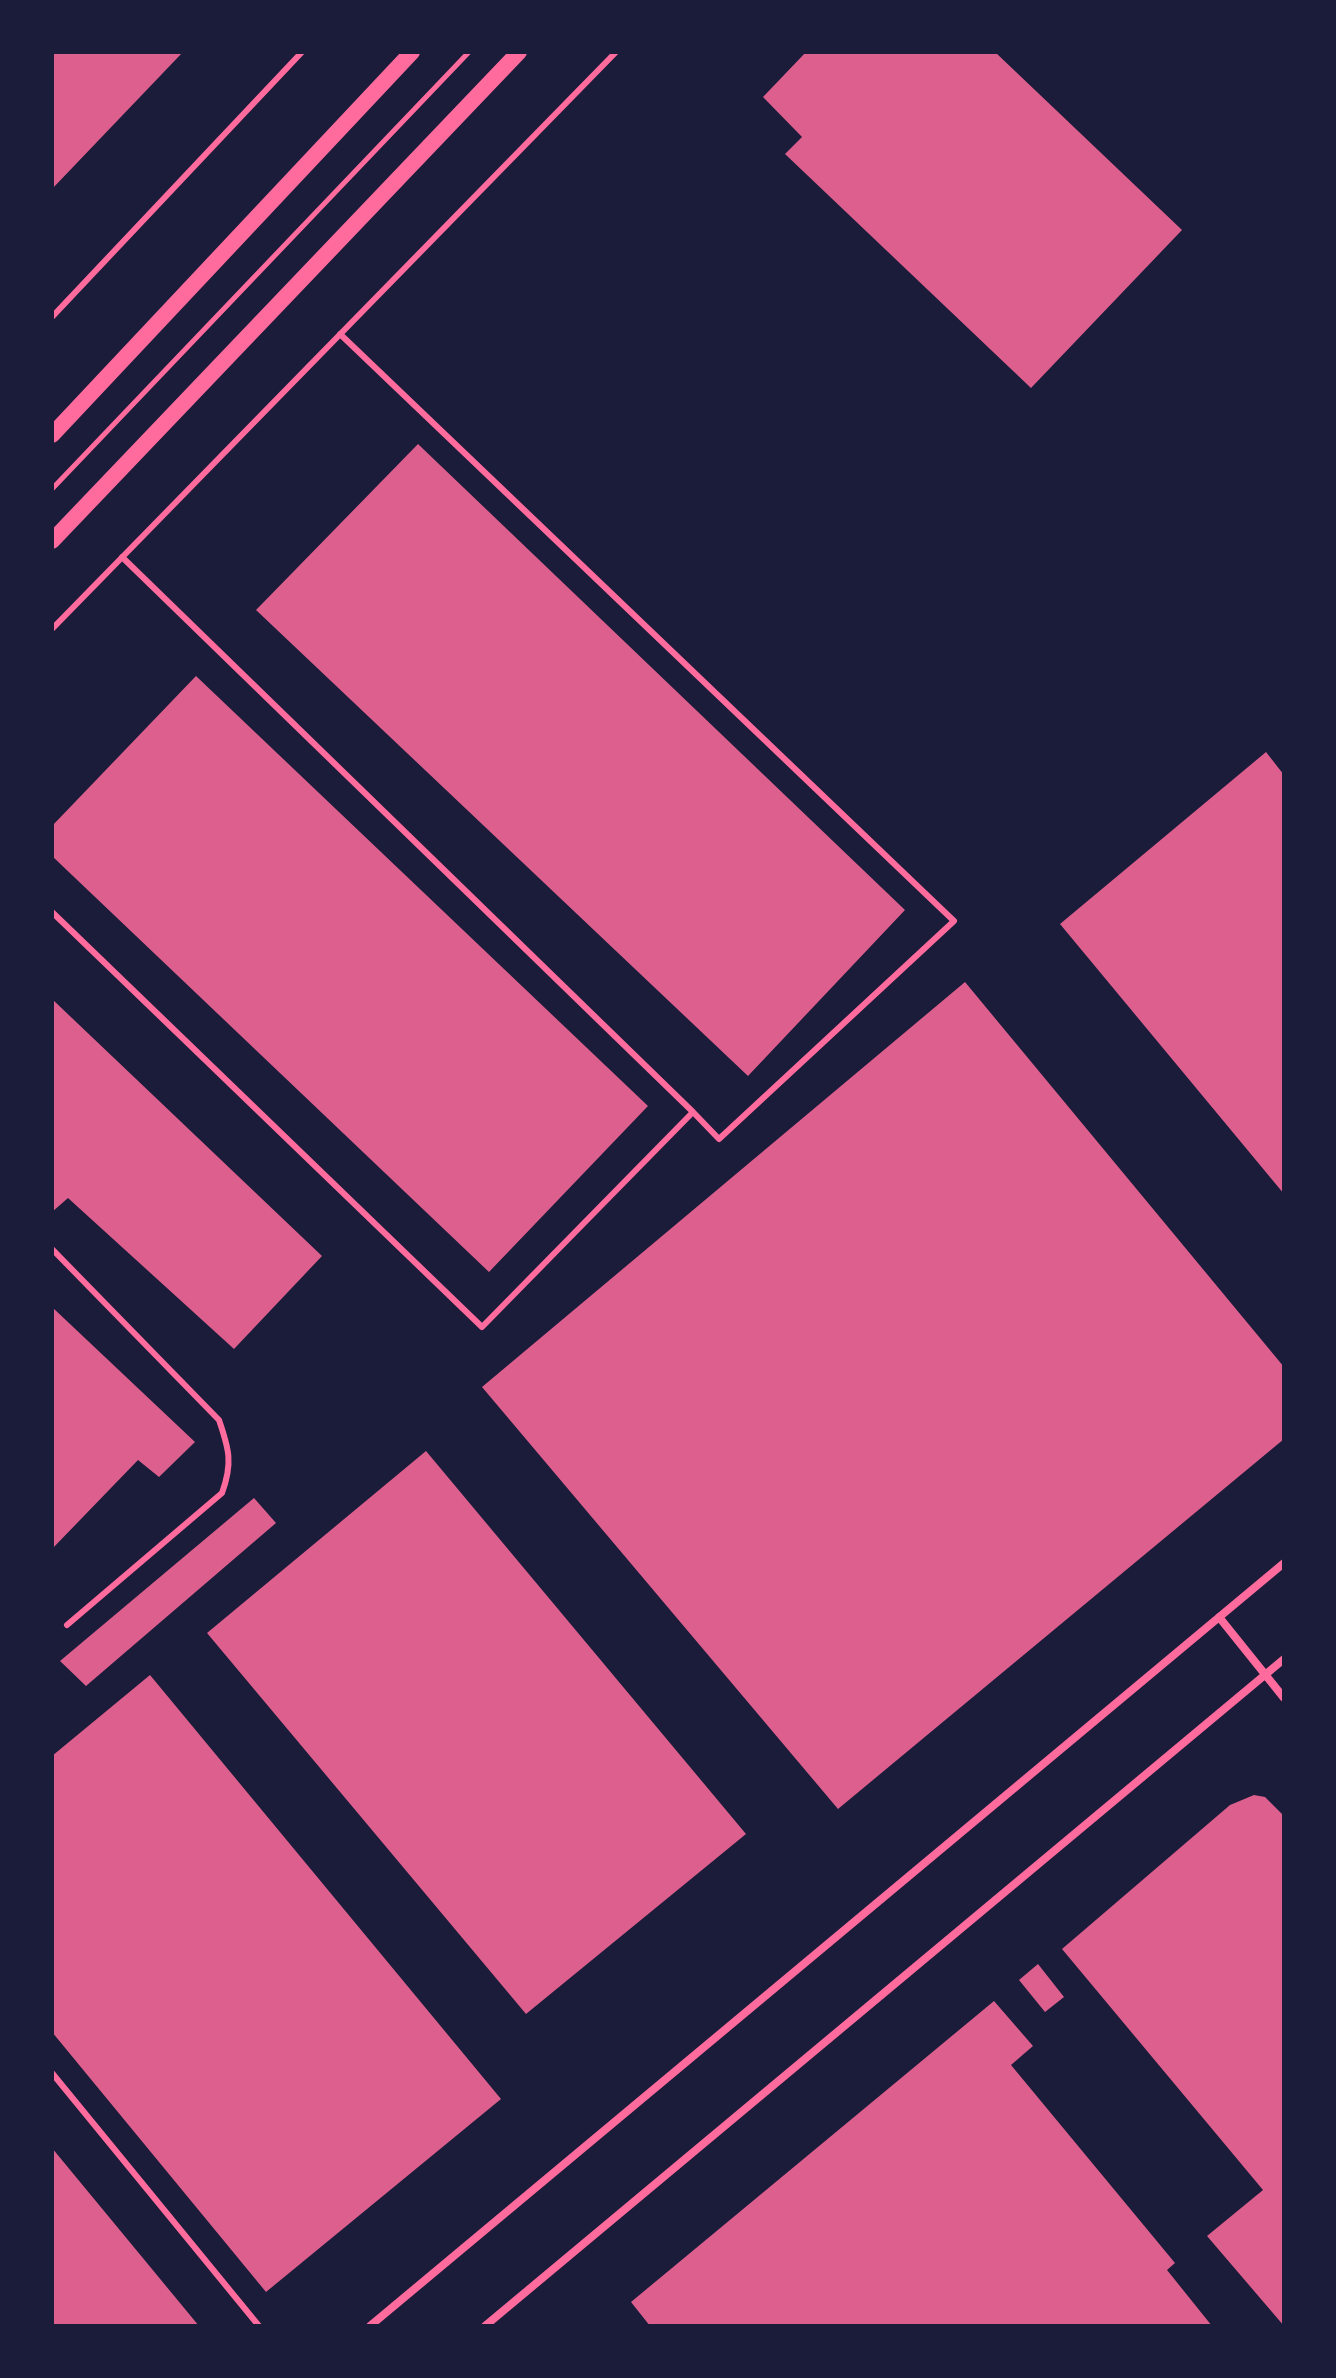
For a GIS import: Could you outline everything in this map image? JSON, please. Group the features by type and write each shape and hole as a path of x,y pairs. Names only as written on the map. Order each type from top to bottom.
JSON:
{"main road":[{"path":"52,435 412,52"},
{"path":"52,541 519,52"}],"street":[{"path":"370,2326 1284,1563"},
{"path":"1219,1617 1284,1698"},
{"path":"485,2326 1284,1659"}],"lane":[{"path":"52,317 302,52"},
{"path":"52,629 616,52"},
{"path":"122,557 719,1139 954,921 340,334"},
{"path":"52,912 482,1327 693,1112"},
{"path":"52,1249 219,1420 228,1446 230,1470 222,1493 67,1625"},
{"path":"52,2073 259,2326"}],"path":[{"path":"52,489 469,52"}],"building":[{"path":"52,52 183,52 52,189"},
{"path":"806,52 995,52 1182,230 1031,388 785,154 802,137 763,97"},
{"path":"418,444 905,910 748,1076 256,610"},
{"path":"196,676 648,1106 489,1272 52,856 52,826"},
{"path":"1266,752 1284,775 1284,1194 1060,924"},
{"path":"965,982 1284,1367 1284,1439 838,1809 482,1387"},
{"path":"52,999 322,1256 234,1349 68,1198 52,1212"},
{"path":"52,1307 195,1442 159,1477 138,1460 52,1549"},
{"path":"426,1451 746,1834 526,2014 207,1633"},
{"path":"254,1498 276,1523 86,1686 60,1661"},
{"path":"150,1675 501,2099 266,2292 52,2032 52,1756"},
{"path":"1254,1795 1265,1797 1284,1816 1284,2326 1207,2236 1263,2190 1062,1949 1230,1805"},
{"path":"1038,1964 1064,1997 1045,2012 1019,1980"},
{"path":"994,2001 1033,2046 1011,2065 1175,2263 1167,2270 1212,2326 650,2326 631,2302"},
{"path":"52,2148 199,2326 52,2326"}]}
